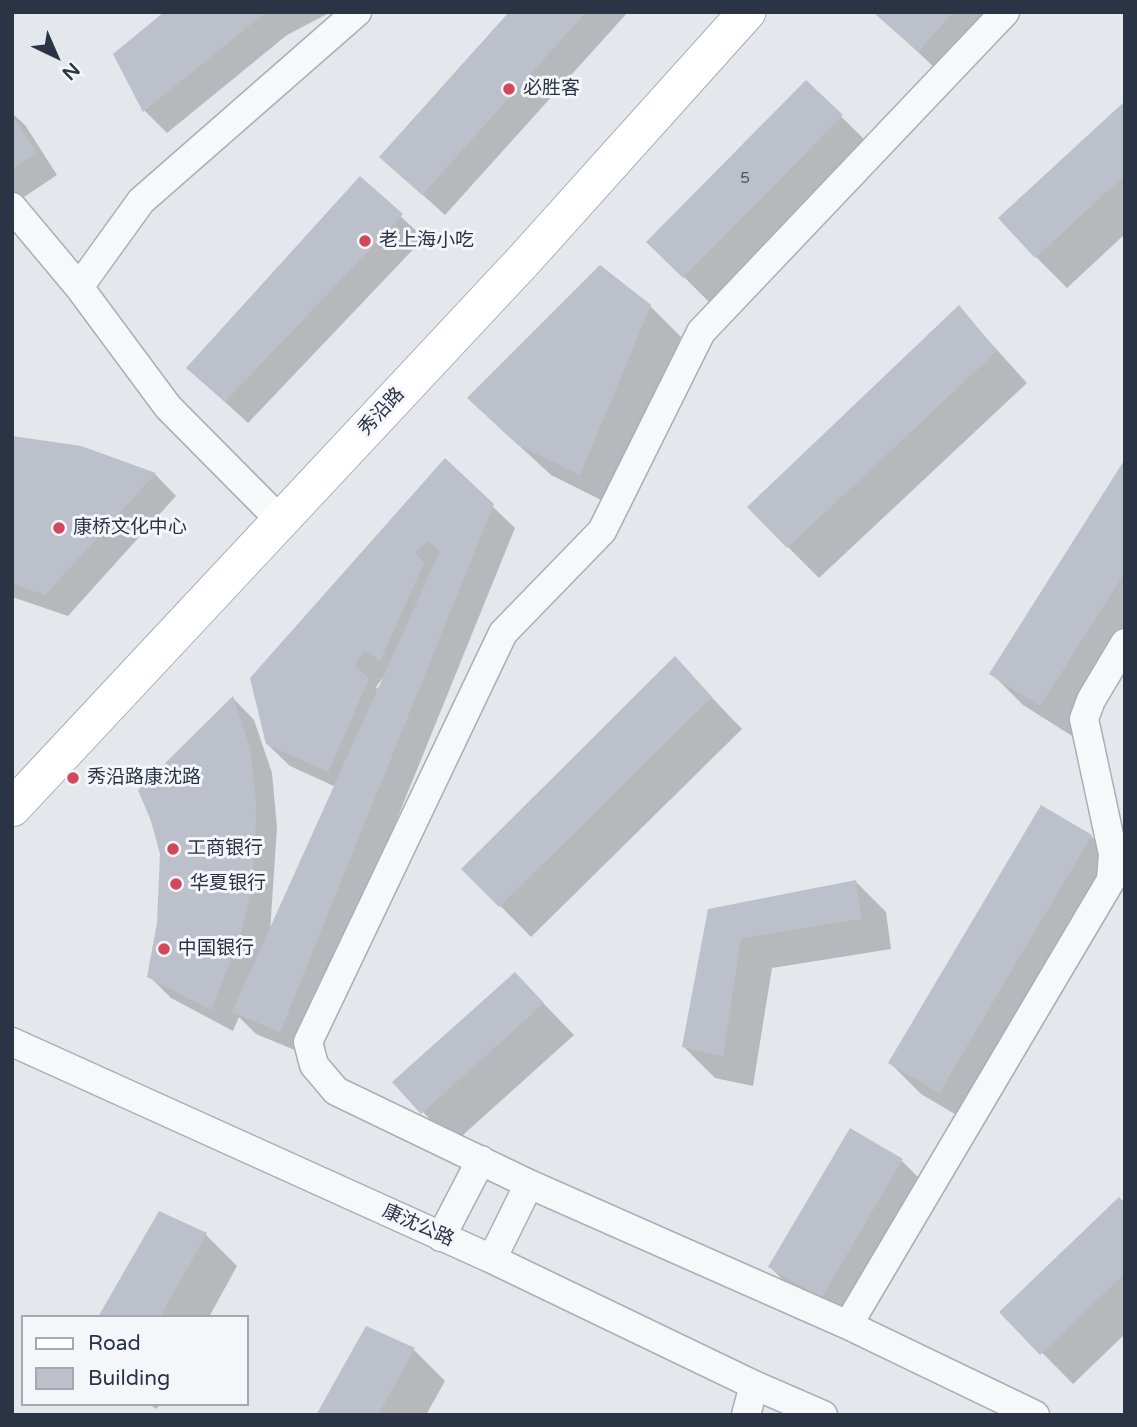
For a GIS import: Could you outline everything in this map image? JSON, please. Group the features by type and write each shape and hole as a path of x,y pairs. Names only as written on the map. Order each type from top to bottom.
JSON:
{"main road":[{"name":"秀沿路","path":"12,808 515,270 747,12"}],"street":[{"path":"79,287 141,201 357,12"},
{"path":"1005,12 701,332 603,531 503,633 308,1042 314,1065 336,1091 529,1184 848,1325 1035,1415"},
{"path":"12,207 79,287 168,407 281,521"},
{"path":"848,1325 1111,880 1113,854 1084,719 1091,700 1125,643"},
{"name":"康沈公路","path":"12,1042 492,1259 754,1385 823,1415"},
{"path":"441,1237 481,1160"},
{"path":"492,1259 529,1184"},
{"path":"746,1415 754,1385"}],"building":[{"path":"164,12 266,12 143,112 113,54"},
{"path":"509,12 586,12 422,195 379,157"},
{"path":"873,12 953,12 918,52"},
{"path":"806,80 843,115 683,278 646,242"},
{"path":"1125,101 1125,175 1035,258 998,218"},
{"path":"12,115 37,153 12,169"},
{"path":"360,176 403,214 225,402 186,368"},
{"path":"600,265 651,305 580,475 518,445 467,398"},
{"path":"959,305 997,351 787,548 747,507"},
{"name":"康桥文化中心","path":"12,436 81,446 156,473 45,595 12,583"},
{"path":"445,458 494,504 280,1032 232,1012 440,551 429,541 415,552 424,563 380,661 365,650 354,665 369,679 328,772 266,744 250,678"},
{"path":"1125,459 1125,572 1040,706 989,674"},
{"path":"675,656 712,697 499,907 461,869"},
{"path":"233,696 250,749 256,804 255,842 251,891 240,936 211,1010 147,977 157,923 160,854 151,821 138,790"},
{"path":"1041,805 1092,835 939,1093 888,1063"},
{"path":"856,880 861,919 741,938 723,1056 682,1047 708,909"},
{"path":"515,972 544,1003 421,1114 392,1082"},
{"path":"850,1128 903,1159 821,1298 768,1267"},
{"path":"1119,1197 1125,1203 1125,1273 1040,1355 999,1312"},
{"path":"159,1211 207,1233 161,1315 99,1315"},
{"path":"366,1326 415,1348 378,1415 316,1415"}],"place":[{"name":"必胜客","path":"509,89"},
{"name":"老上海小吃","path":"365,241"},
{"name":"康桥文化中心","path":"59,528"},
{"name":"秀沿路康沈路","path":"73,778"},
{"name":"工商银行","path":"173,849"},
{"name":"华夏银行","path":"176,884"},
{"name":"中国银行","path":"164,949"}]}
